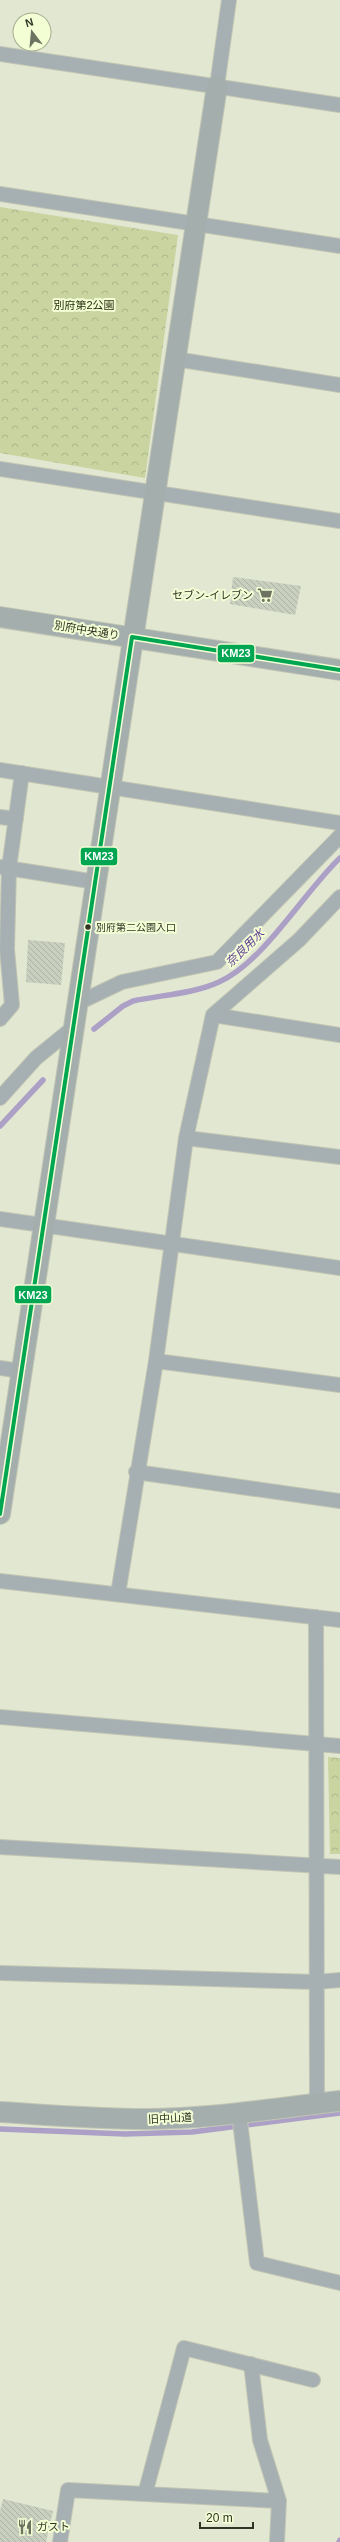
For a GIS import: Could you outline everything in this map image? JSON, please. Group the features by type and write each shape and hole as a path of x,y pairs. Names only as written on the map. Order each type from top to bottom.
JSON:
{"street":[{"path":"0,1514 132,637 230,0"},
{"path":"0,54 340,105"},
{"path":"0,194 340,246"},
{"path":"175,359 340,386"},
{"path":"0,469 340,521"},
{"name":"別府中央通り","path":"0,617 340,670"},
{"path":"0,770 340,823"},
{"path":"0,1019 12,1005 4,943 4,867 16,819 22,773"},
{"path":"0,817 16,819"},
{"path":"78,1003 122,982 217,962 340,836"},
{"path":"4,867 96,882"},
{"path":"118,1594 136,1472 156,1361 186,1138 213,1015 299,940 340,897"},
{"path":"213,1015 340,1035"},
{"path":"0,1098 36,1058 74,1027"},
{"path":"186,1138 340,1157"},
{"path":"0,1219 171,1245 340,1268"},
{"path":"156,1361 340,1385"},
{"path":"0,1368 21,1371"},
{"path":"136,1472 340,1501"},
{"path":"0,1581 340,1620"},
{"path":"316,1617 317,2104"},
{"path":"0,1717 340,1746"},
{"path":"0,1847 316,1867 340,1867"},
{"path":"0,1973 316,1982 340,1980"},
{"name":"旧中山道","path":"0,2112 84,2118 147,2119 239,2113 340,2101"},
{"path":"239,2113 257,2263 340,2283"},
{"path":"145,2494 184,2348 313,2380"},
{"path":"251,2364 260,2440 279,2501 277,2542"},
{"path":"60,2542 68,2490 279,2501"}],"green space":[{"name":"別府第2公園","path":"0,207 178,235 145,478 0,453"},
{"path":"328,1757 340,1758 340,1854 330,1854"}],"building":[{"name":"セブン-イレブン","path":"233,577 301,586 295,615 230,604"},
{"path":"28,940 65,943 61,985 26,982"},
{"name":"ガスト","path":"3,2499 53,2511 46,2542 0,2542 0,2511"}],"waterway":[{"name":"奈良用水","path":"94,1029 123,1006 133,1001 176,994 209,986 235,973 267,943 326,872 340,858"},
{"name":"奈良用水","path":"0,1126 43,1080"},
{"path":"0,2129 125,2134 192,2132 340,2113"}],"transit line":[{"name":"KM23","path":"132,637 340,670"},
{"name":"KM23","path":"0,1514 132,637"}],"place":[{"name":"セブン-イレブン","path":"265,595"},
{"name":"別府第二公園入口","path":"88,927"},
{"name":"ガスト","path":"25,2527"}]}
